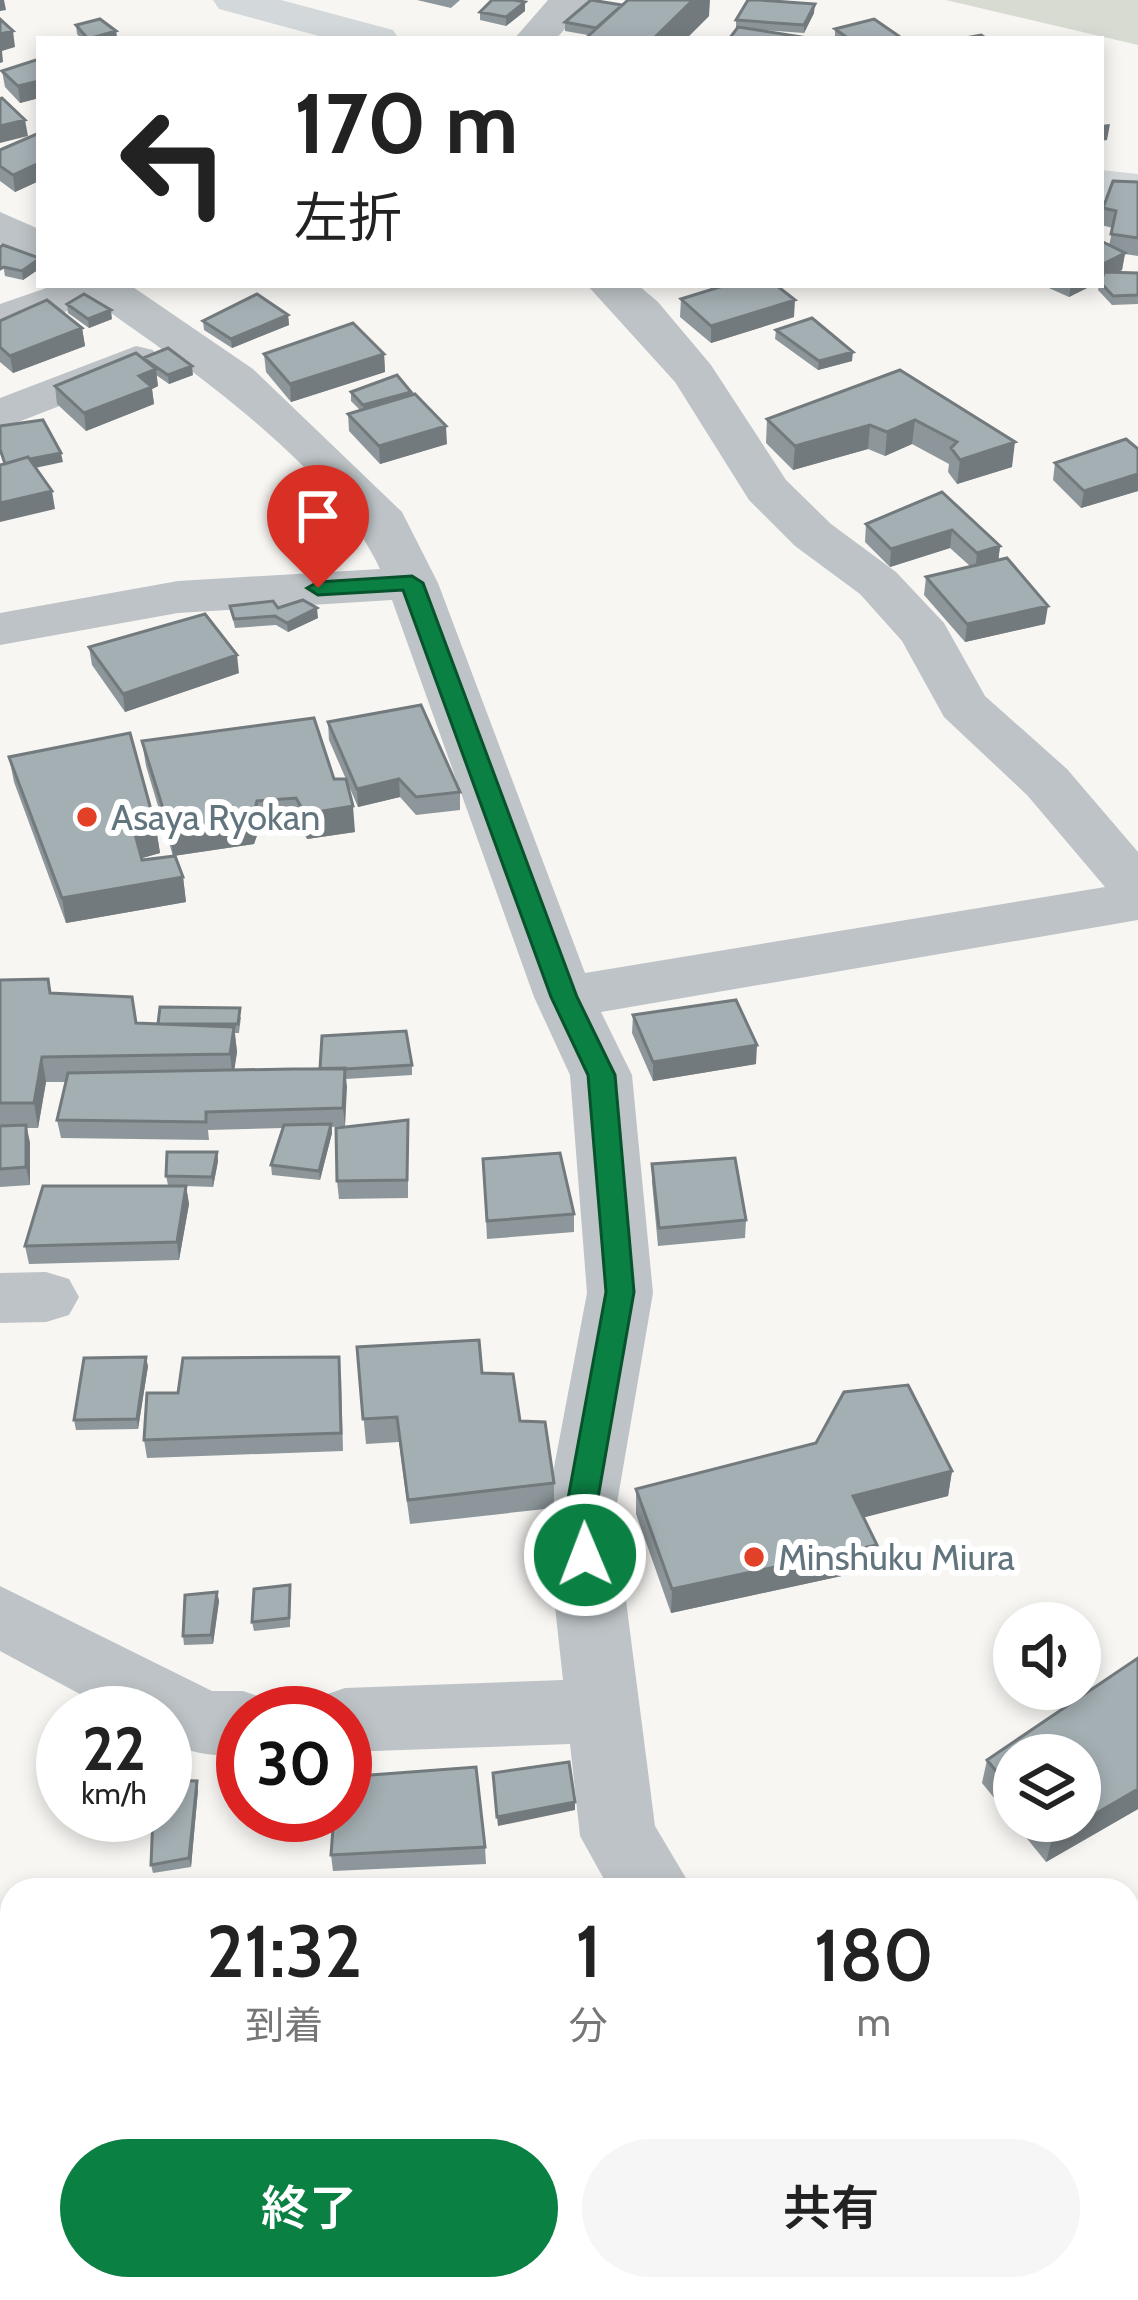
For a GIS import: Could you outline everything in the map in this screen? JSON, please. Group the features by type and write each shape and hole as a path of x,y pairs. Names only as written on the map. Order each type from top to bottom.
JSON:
{"main road":[{"path":"234,0 358,36"},
{"path":"1104,184 1138,188"}],"street":[{"path":"537,36 570,0"},
{"path":"0,225 36,246"},
{"path":"0,320 91,288"},
{"path":"104,288 236,380 384,523 412,583 564,997 601,1075 620,1292 580,1515 618,1836 646,1878"},
{"path":"614,288 642,312 694,375 766,489 813,535 878,583 925,634 963,705 1047,782 1138,889"},
{"path":"0,416 177,343"},
{"path":"0,629 178,597 412,583"},
{"path":"564,997 1138,901"},
{"path":"0,1616 204,1724 216,1724"},
{"path":"372,1719 604,1712"}],"shaded area":[{"path":"946,0 1138,0 1138,45"}],"building":[{"path":"492,0 525,2 506,17 480,12"},
{"path":"591,0 622,5 596,28 565,22"},
{"path":"628,0 693,0 656,36 588,36"},
{"path":"748,0 815,4 804,25 736,20"},
{"path":"0,19 13,31 0,34"},
{"path":"100,19 116,31 85,36 76,25"},
{"path":"874,19 899,36 845,36 835,29"},
{"path":"738,27 795,36 731,36"},
{"path":"36,60 36,82 18,86 2,71"},
{"path":"2,98 25,120 0,126"},
{"path":"36,134 36,164 13,175 0,166 0,150"},
{"path":"1113,181 1138,182 1138,238 1111,234 1116,211 1104,205"},
{"path":"1104,242 1125,253 1104,264"},
{"path":"0,247 36,257 36,261 22,271 0,269"},
{"path":"1104,272 1138,273 1138,295 1113,296 1104,286"},
{"path":"716,288 780,288 795,300 711,326 681,299"},
{"path":"84,294 111,310 88,319 67,304"},
{"path":"257,294 288,315 231,339 203,321"},
{"path":"47,300 82,328 10,356 0,347 0,321"},
{"path":"812,318 853,352 819,361 776,330"},
{"path":"353,323 384,354 290,384 264,354"},
{"path":"168,348 192,366 168,375 143,358"},
{"path":"136,353 156,369 139,376 152,387 84,413 55,386"},
{"path":"900,370 1015,442 960,460 951,448 957,442 915,420 887,432 870,425 795,446 767,419"},
{"path":"397,375 411,392 363,405 351,392"},
{"path":"415,394 446,426 379,446 348,414"},
{"path":"43,420 61,453 5,464 0,426"},
{"path":"1126,439 1138,449 1138,474 1084,491 1055,463"},
{"path":"28,457 52,491 0,503 0,465"},
{"path":"942,492 1000,546 977,553 952,530 891,549 866,524"},
{"path":"1007,558 1048,606 967,624 926,577"},
{"path":"303,600 317,608 287,623 275,616 234,619 230,606 273,601 278,608"},
{"path":"205,614 237,655 123,694 89,647"},
{"path":"421,705 460,792 416,797 399,779 357,789 328,722"},
{"path":"314,718 334,779 346,779 353,806 305,814 296,798 257,801 252,819 170,831 142,741"},
{"path":"130,733 156,828 135,834 142,860 175,856 183,877 62,898 9,757"},
{"path":"48,979 50,993 132,997 136,1023 234,1027 230,1054 42,1057 34,1103 0,1103 0,980"},
{"path":"736,1000 757,1045 653,1062 633,1015"},
{"path":"160,1007 240,1008 238,1024 158,1024"},
{"path":"406,1031 412,1065 320,1069 322,1036"},
{"path":"345,1068 343,1108 206,1112 206,1122 57,1120 68,1073"},
{"path":"408,1120 407,1180 337,1181 336,1128"},
{"path":"331,1124 319,1171 271,1165 284,1125"},
{"path":"26,1125 26,1167 0,1169 0,1126"},
{"path":"167,1152 217,1152 212,1177 166,1176"},
{"path":"560,1153 574,1214 487,1221 483,1159"},
{"path":"735,1158 746,1220 659,1228 652,1164"},
{"path":"43,1186 186,1186 177,1242 25,1246"},
{"path":"479,1340 482,1373 513,1374 520,1421 545,1422 554,1483 408,1500 397,1417 363,1419 357,1347"},
{"path":"146,1357 137,1419 74,1420 84,1358"},
{"path":"339,1357 341,1433 144,1440 147,1393 178,1393 183,1358"},
{"path":"908,1385 952,1471 853,1496 877,1545 672,1589 636,1489 816,1443 844,1392"},
{"path":"290,1585 289,1618 252,1622 254,1589"},
{"path":"217,1592 211,1635 183,1636 185,1595"},
{"path":"1138,1658 1138,1789 1101,1811 1101,1734 1025,1734 1061,1710 1101,1710 1101,1683"},
{"path":"569,1762 575,1802 497,1817 493,1773"},
{"path":"476,1767 485,1847 331,1855 332,1842 372,1842 372,1775"},
{"path":"192,1781 197,1781 192,1829"},
{"path":"152,1842 191,1842 189,1858 151,1865"}],"place":[{"name":"Asaya Ryokan","path":"87,817"},
{"name":"Minshuku Miura","path":"754,1557"}],"route":[{"path":"318,588 412,583 564,997 601,1075 620,1292 580,1515 585,1555"}]}
